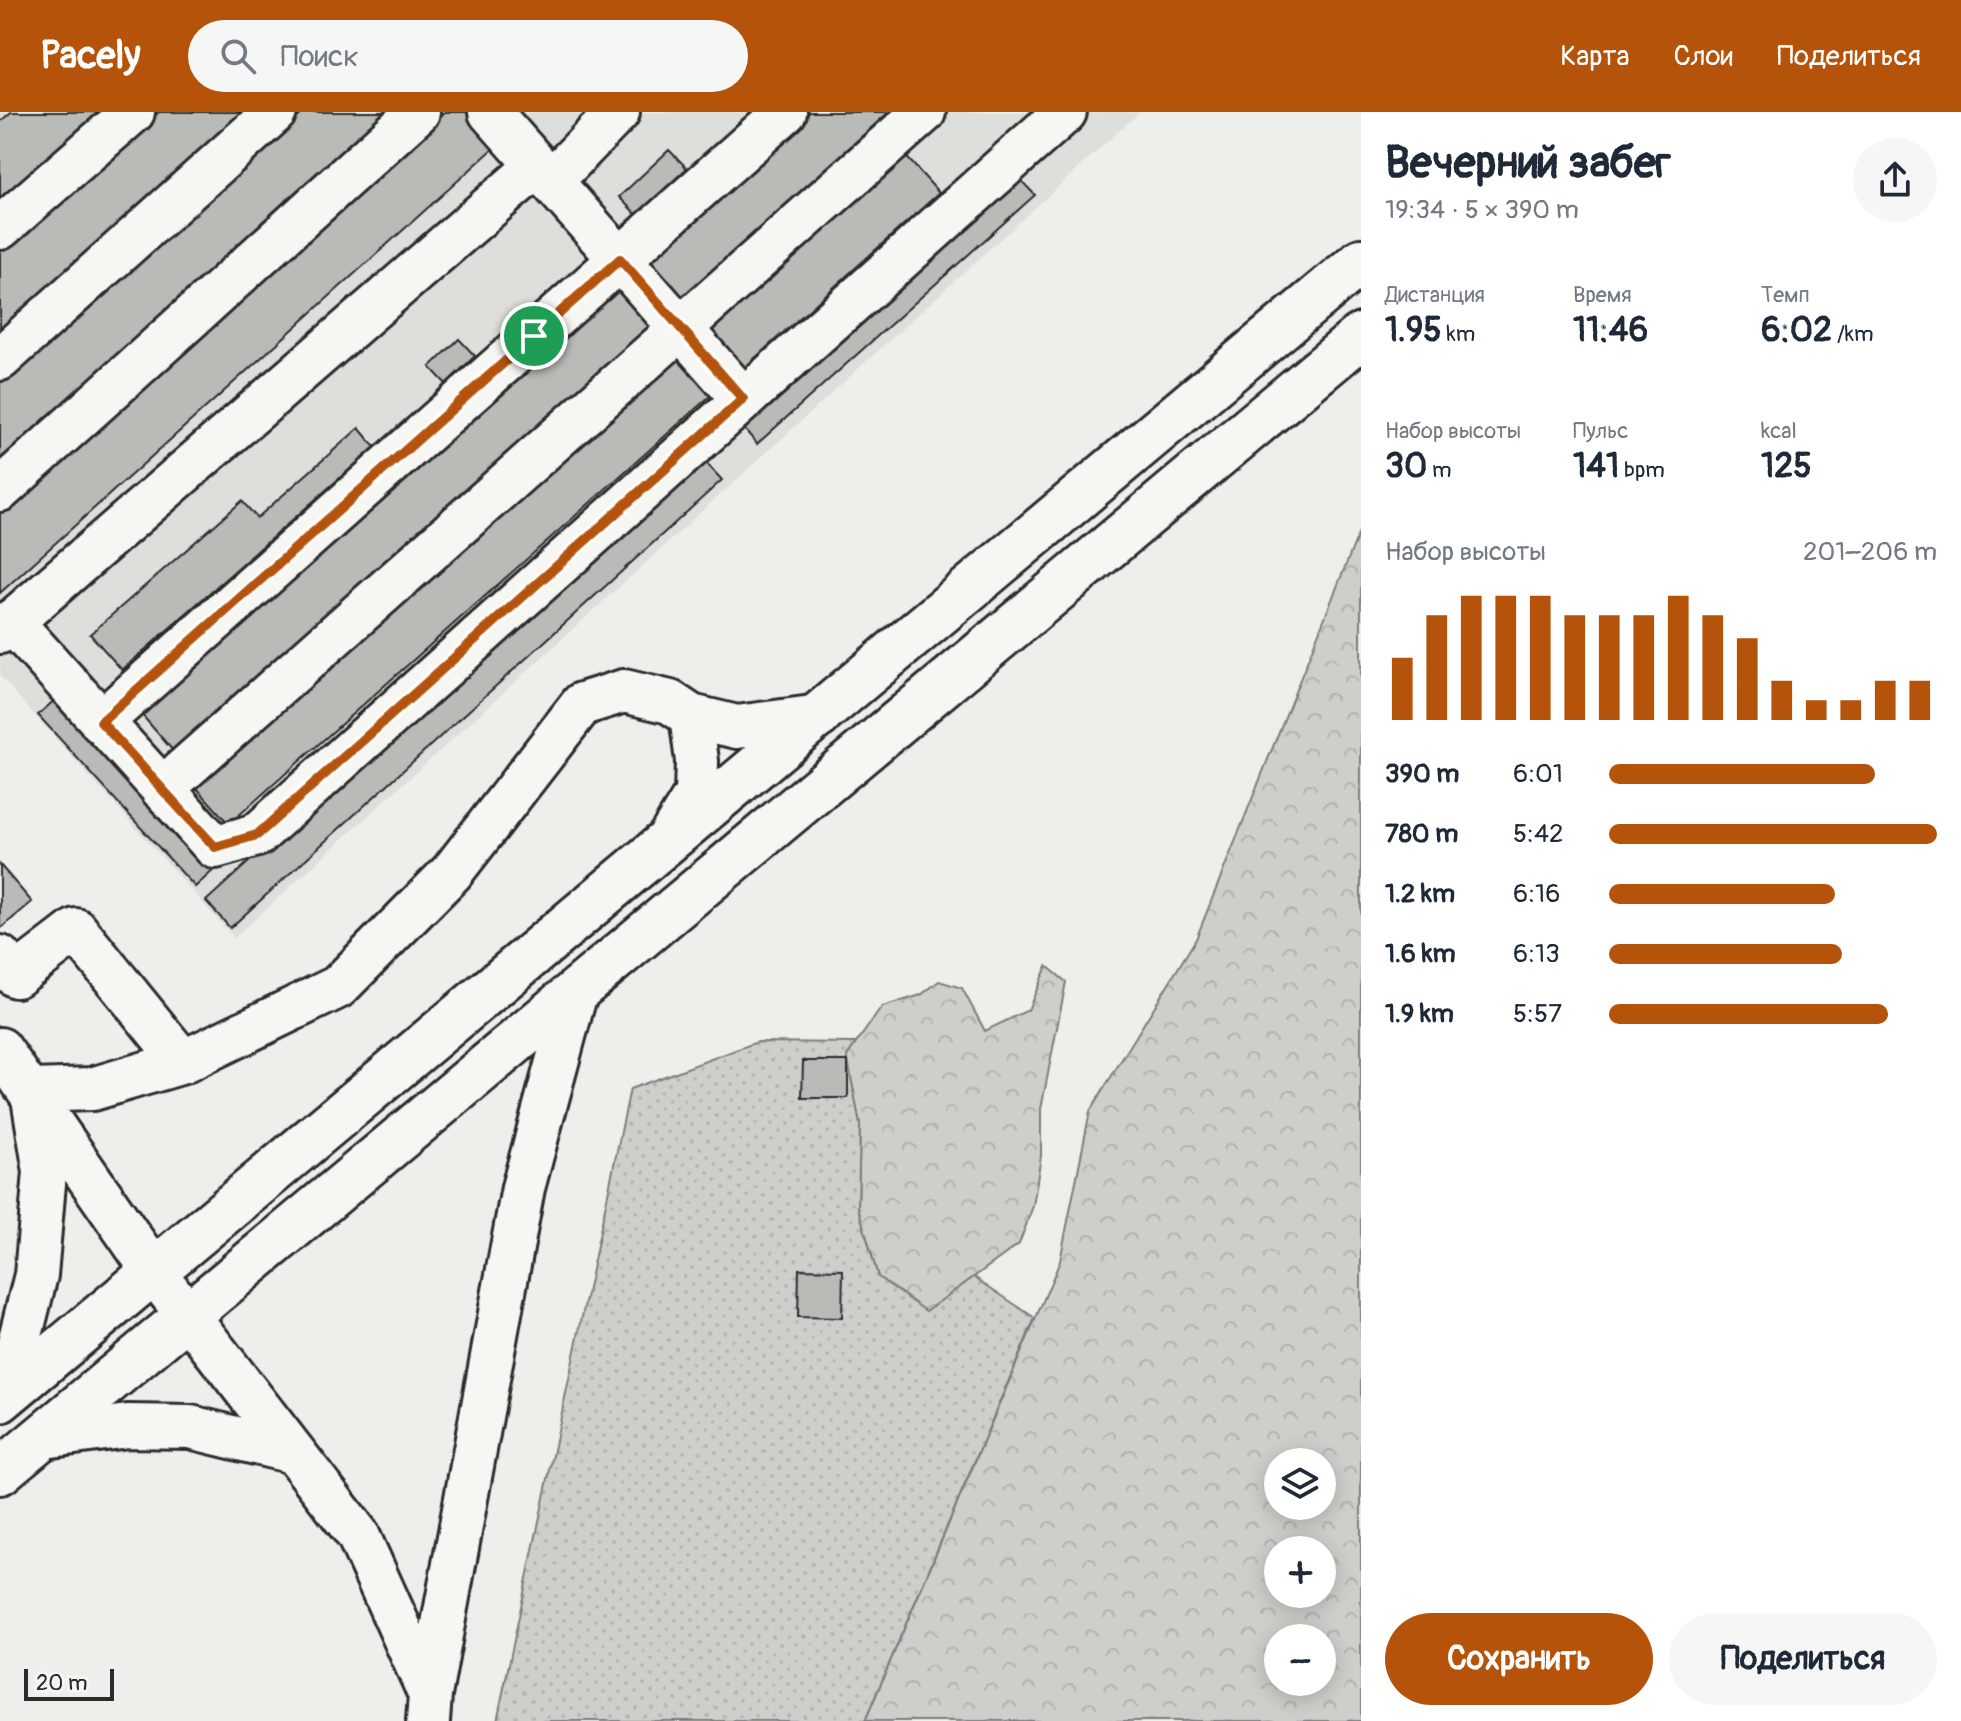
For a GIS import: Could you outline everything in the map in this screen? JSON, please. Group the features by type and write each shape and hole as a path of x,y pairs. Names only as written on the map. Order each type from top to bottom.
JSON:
{"highway":[{"path":"3,1397 1361,261"},
{"path":"0,1472 1361,336"}],"street":[{"path":"0,228 133,112"},
{"path":"0,359 275,112"},
{"path":"0,490 418,112"},
{"path":"490,112 743,399"},
{"path":"618,112 6,626 101,722 215,847 257,835 1065,112"},
{"path":"101,722 785,112"},
{"path":"162,789 924,112"},
{"path":"32,1091 92,1089 183,1062 338,987 452,872 582,704 624,691 670,702 691,716 737,727 820,716"},
{"path":"663,847 696,794 697,761 691,716"},
{"path":"0,957 16,976 76,930 183,1062"},
{"path":"429,1708 523,1188 576,992"},
{"path":"0,1049 32,1091 154,1272 358,1535 429,1708"},
{"path":"3,1397 36,1275 45,1172 32,1091"},
{"path":"44,1437 128,1426 190,1427 293,1452"}],"shaded area":[{"path":"0,112 1140,112 234,938 0,676"}],"green space":[{"path":"1361,527 1361,1721 865,1721 1060,1261 1090,1111 1196,939"},
{"path":"1047,966 1066,982 1041,1109 1041,1156 1033,1206 1019,1244 926,1312 878,1277 858,1207 860,1125 847,1056 882,1007 921,995 939,981 962,988 985,1031 1028,1010"},
{"path":"757,1042 856,1043 847,1056 860,1125 858,1207 878,1277 926,1311 974,1277 1035,1318 865,1721 497,1721 630,1089"}],"building":[{"path":"11,112 103,112 0,203 0,122"},
{"path":"159,112 251,112 0,333 0,252"},
{"path":"304,112 391,112 0,459 0,382"},
{"path":"444,112 476,112 502,141 0,593 0,511"},
{"path":"810,112 889,112 682,298 646,258"},
{"path":"669,150 687,168 637,215 619,197"},
{"path":"902,152 939,193 744,368 707,326"},
{"path":"1016,175 1035,195 757,444 739,423"},
{"path":"617,283 656,328 174,752 135,707"},
{"path":"459,339 475,356 446,384 430,367"},
{"path":"685,349 719,388 229,824 195,786"},
{"path":"359,428 375,447 122,670 90,634 242,501 257,518"},
{"path":"697,453 722,480 230,928 206,901"},
{"path":"58,697 215,869 195,887 38,715"},
{"path":"0,865 32,902 0,929"},
{"path":"803,1061 848,1061 848,1098 802,1098"},
{"path":"799,1269 843,1270 842,1318 798,1317"}],"route":[{"path":"620,259 743,399 257,835 215,847 101,722 534,336 620,259"}]}
